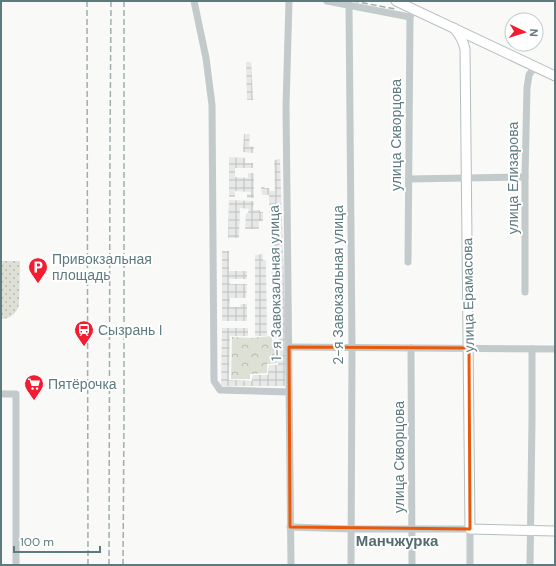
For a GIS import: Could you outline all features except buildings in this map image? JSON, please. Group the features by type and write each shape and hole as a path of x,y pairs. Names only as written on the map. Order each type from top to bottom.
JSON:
{"main road":[{"path":"396,1 412,13 454,28 555,76"},
{"name":"улица Ерамасова","path":"454,28 463,40 465,50 470,529"},
{"path":"465,50 470,42 482,41"},
{"path":"470,529 555,530"}],"street":[{"path":"194,1 206,58 212,105 214,381 220,390 289,392"},
{"name":"1-я Завокзальная улица","path":"289,1 286,106 291,565"},
{"path":"327,1 412,13"},
{"name":"2-я Завокзальная улица","path":"349,5 352,348 351,565"},
{"name":"улица Скворцова","path":"408,262 412,13"},
{"name":"улица Елизарова","path":"525,292 526,88 529,75 534,66"},
{"path":"409,179 525,177"},
{"path":"289,347 555,349"},
{"name":"улица Скворцова","path":"411,348 412,565"},
{"path":"530,565 532,348"},
{"path":"1,394 16,394 16,565"},
{"path":"290,527 351,529 470,529"},
{"name":"улица Ерамасова","path":"470,529 470,565"}],"highlighted area":[{"path":"289,347 469,348 470,529 290,527"}],"shaded area":[{"path":"246,62 251,62 253,100 247,100"},
{"path":"244,134 250,134 249,146 254,147 253,153 243,152"},
{"path":"229,157 245,158 245,163 253,163 253,168 235,168 235,177 248,178 248,173 254,173 254,198 247,198 247,194 251,194 251,192 235,191 235,197 229,197"},
{"path":"280,159 286,341 285,386 221,386 222,328 248,328 248,336 230,336 229,380 252,381 253,375 268,375 269,365 278,365 279,338 273,338 269,195 262,195 261,187 269,188 270,191 275,191 274,160"},
{"path":"229,200 254,201 253,210 260,210 260,212 263,212 263,221 259,221 259,229 245,229 246,213 248,213 249,209 240,208 239,238 228,238"},
{"path":"222,251 229,251 229,271 247,271 247,279 229,279 230,284 247,284 246,298 230,298 230,307 240,307 241,304 247,304 247,321 222,321"},
{"path":"263,254 263,260 266,261 267,336 255,336 255,255"}],"green space":[{"path":"1,261 20,261 19,305 17,311 13,315 1,319"},
{"path":"272,336 272,340 277,340 277,363 267,364 267,373 250,374 250,379 231,379 232,337 251,338"}],"railway":[{"path":"87,1 88,565"},
{"path":"109,565 111,1"},
{"path":"123,565 124,1"},
{"path":"353,1 395,9"}],"place":[{"name":"Привокзальная площадь","path":"38,284"},
{"name":"Сызрань I","path":"84,347"},
{"name":"Пятёрочка","path":"34,401"}],"district":[{"name":"Манчжурка","path":"397,541"}]}
